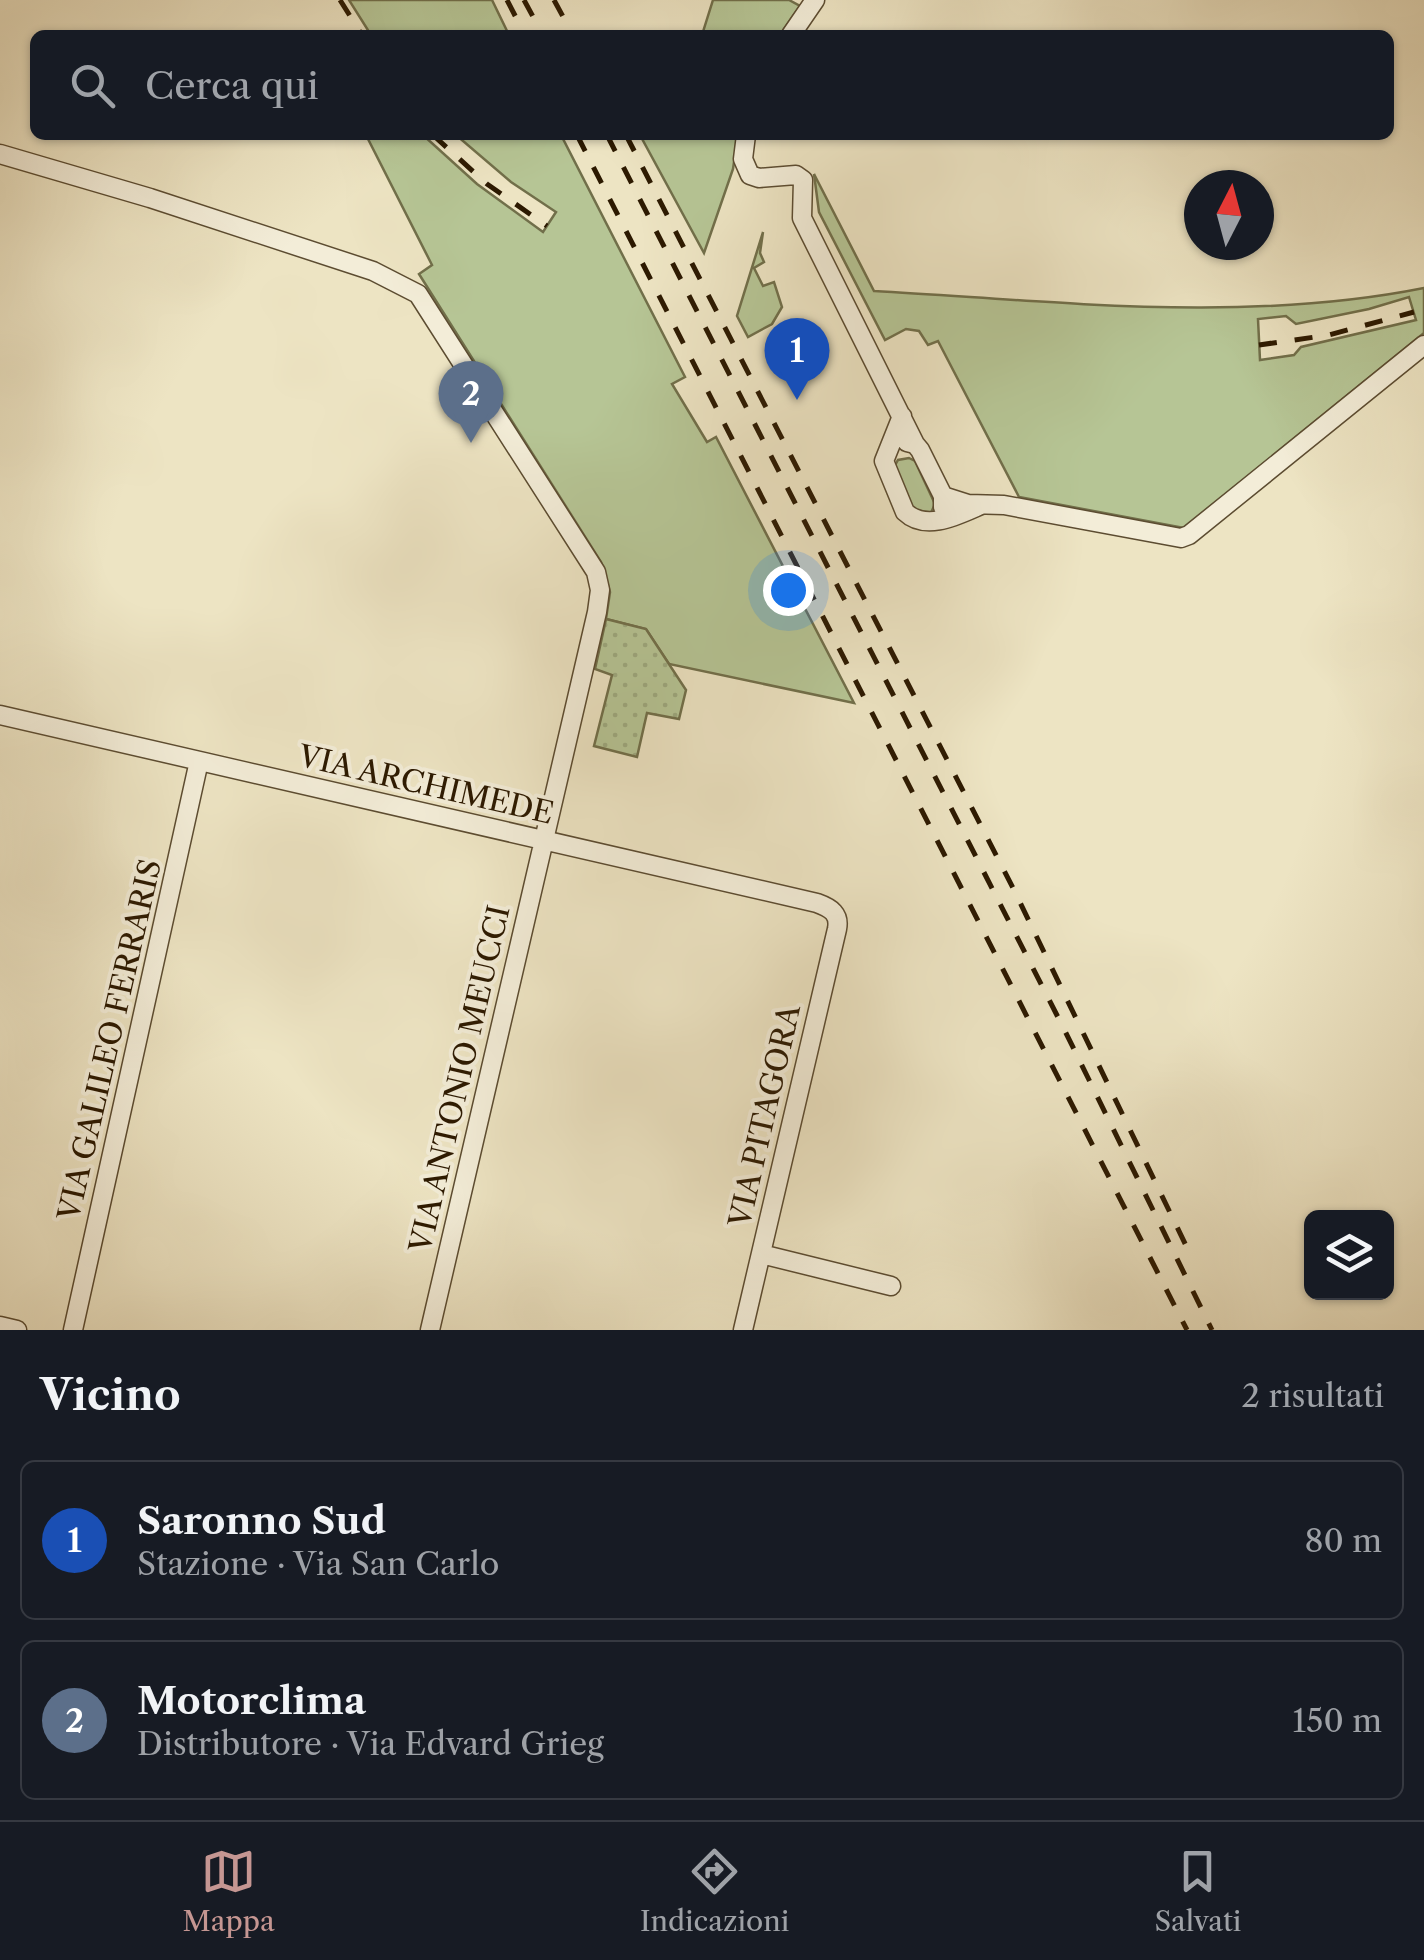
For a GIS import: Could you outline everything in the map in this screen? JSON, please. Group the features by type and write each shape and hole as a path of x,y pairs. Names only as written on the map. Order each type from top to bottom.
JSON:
{"street":[{"path":"794,30 814,2"},
{"path":"745,140 743,159 750,175 796,175 803,180 802,218 943,496 942,511 934,521"},
{"name":"VIA ANTONIO MEUCCI","path":"0,154 374,271 418,294 599,580 598,612 430,1330"},
{"path":"943,496 1174,538 1189,535 1424,345"},
{"path":"902,416 884,468 904,512 916,521 934,521 981,505"},
{"path":"892,446 916,444"},
{"name":"VIA ARCHIMEDE","path":"0,714 818,903 836,916"},
{"name":"VIA GALILEO FERRARIS","path":"73,1330 200,761"},
{"name":"VIA PITAGORA","path":"743,1330 837,929 836,916"},
{"path":"761,1254 891,1286"},
{"path":"0,1326 17,1330"}],"green space":[{"path":"349,0 492,0 507,30 368,30"},
{"path":"713,0 789,0 800,6 783,30 704,30"},
{"path":"369,140 429,140 477,184 543,232 556,212 511,182 462,140 564,140 685,377 672,384 707,442 716,437 854,703 669,664 646,629 606,619 610,592 601,562 419,274 432,265"},
{"path":"643,140 737,140 733,169 704,253"},
{"path":"814,174 874,291 1080,304 1219,307 1356,299 1424,288 1424,333 1184,528 1019,497 938,341 928,345 919,331 906,329 885,340 819,212","holes":["1409,297 1416,320 1301,347 1294,355 1260,360 1258,319 1286,316 1296,324"]},
{"path":"763,232 760,253 764,262 754,268 763,286 774,282 782,307 772,324 748,337 737,316"},
{"path":"898,460 915,461 935,504 930,515 914,514 894,467"},
{"path":"606,619 646,629 686,690 679,719 647,713 637,757 594,746 612,675 595,669"}],"railway":[{"path":"340,0 359,30"},
{"path":"507,0 522,30"},
{"path":"524,0 540,30"},
{"path":"554,0 570,30"},
{"path":"439,140 487,184 547,226"},
{"path":"580,140 1187,1330"},
{"path":"610,140 1064,1029 1212,1330"},
{"path":"629,140 1014,890 1192,1258"},
{"path":"1259,345 1329,335 1414,312"}],"place":[{"name":"Saronno Sud","path":"797,400"},
{"name":"Motorclima","path":"471,443"}]}
